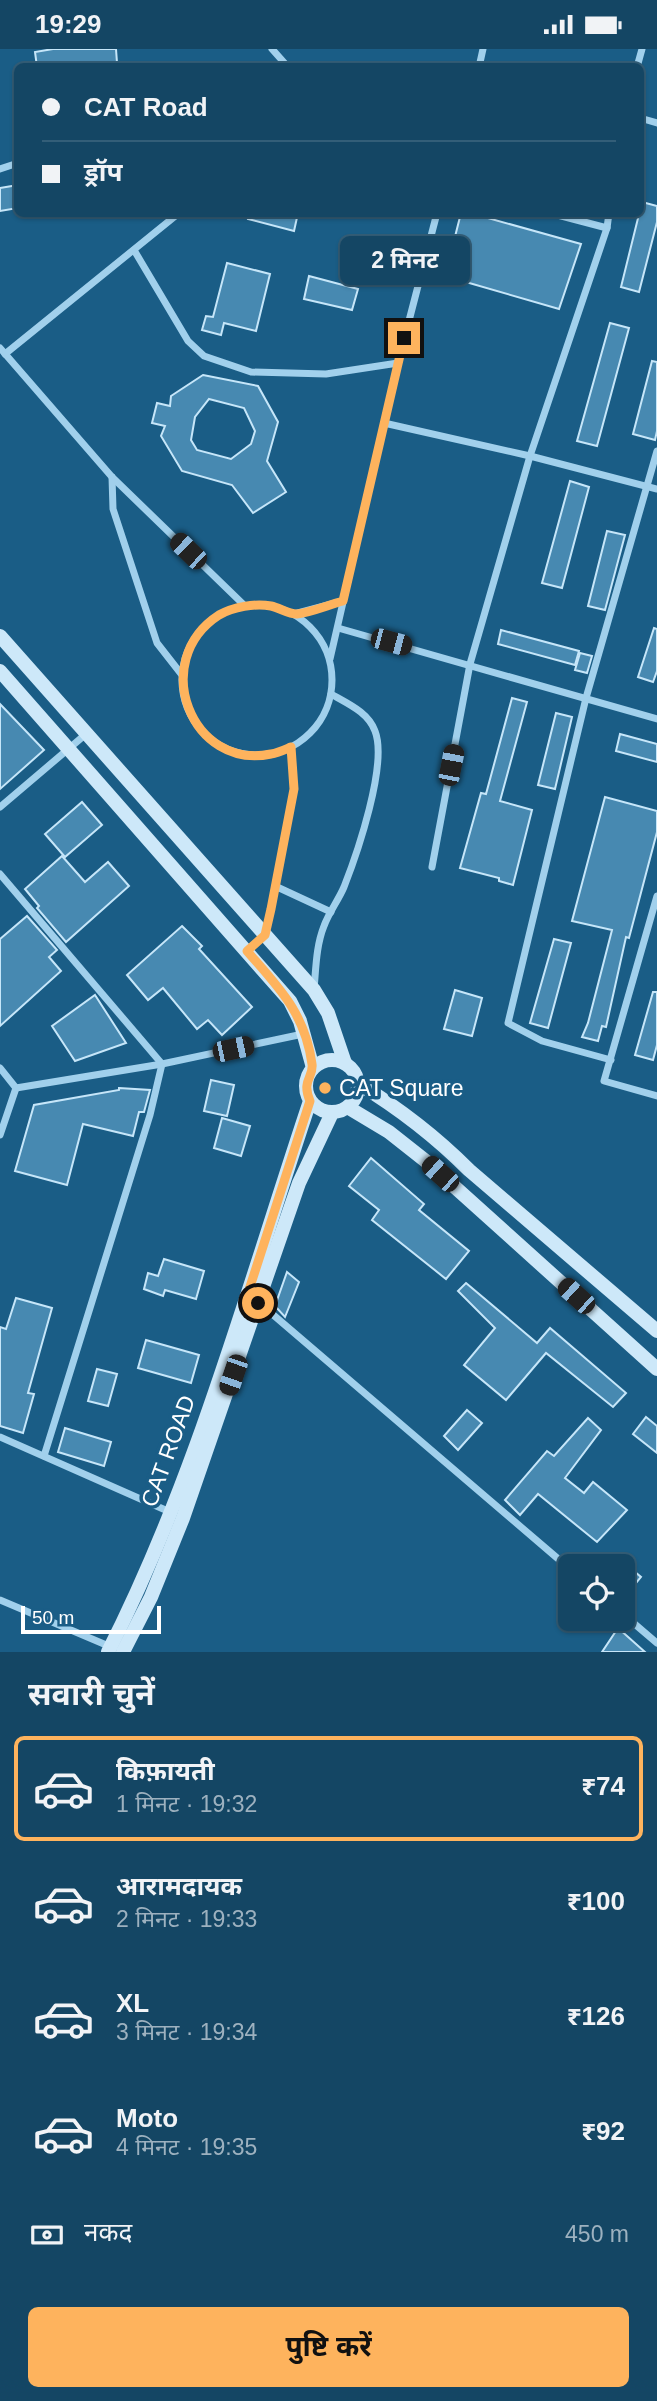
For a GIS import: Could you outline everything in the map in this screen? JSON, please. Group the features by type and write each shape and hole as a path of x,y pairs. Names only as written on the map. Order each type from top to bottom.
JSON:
{"street":[{"path":"272,49 284,63"},
{"path":"175,217 3,351 112,477 244,606"},
{"path":"330,661 398,363 436,217"},
{"path":"565,217 607,228"},
{"path":"432,867 470,664 530,456 608,217"},
{"path":"134,250 188,341 204,356 251,372 326,374 398,363"},
{"path":"384,423 530,456 657,489"},
{"path":"611,1060 542,1041 508,1023 586,698 657,451"},
{"path":"112,477 113,509 157,643 182,675"},
{"path":"294,614 343,601"},
{"path":"244,606 270,606 294,614 314,631 324,645 330,661 331,694 323,716 310,734 291,747 270,755 247,755 225,749 207,736 192,719 184,698 182,675 188,651 202,629 221,614 244,606"},
{"path":"338,628 657,719"},
{"path":"0,636 314,990 328,1013 345,1063"},
{"path":"0,671 290,1001 304,1034 313,1068"},
{"path":"314,990 317,950 324,925 343,890 368,815 378,760 376,732 365,715 331,694"},
{"path":"0,807 87,734"},
{"path":"247,951 265,935 294,789 291,747"},
{"path":"0,874 162,1064"},
{"path":"275,886 331,912"},
{"path":"657,896 604,1081 657,1096"},
{"path":"16,1088 162,1064 304,1034"},
{"path":"328,1060 345,1063 352,1068 359,1084 358,1093 349,1108 332,1113 316,1107 310,1101 306,1084 313,1068 328,1060"},
{"path":"44,1456 150,1115 162,1064"},
{"path":"0,1068 16,1088"},
{"path":"359,1084 397,1107 444,1145 468,1170 657,1331"},
{"path":"0,1135 16,1088"},
{"name":"CAT ROAD","path":"253,1298 310,1101"},
{"path":"349,1108 389,1132 427,1162 657,1369"},
{"name":"CAT ROAD","path":"116,1651 177,1516 253,1298 299,1183 332,1113"},
{"path":"454,1186 468,1170"},
{"path":"253,1298 558,1559"},
{"path":"0,1437 177,1516"},
{"path":"0,1600 116,1651"},
{"path":"635,1624 657,1643"}],"building":[{"path":"53,49 116,49 117,63 36,63 35,52"},
{"path":"14,186 14,209 0,211 0,188"},
{"path":"644,203 657,206 657,222 639,292 621,287 638,217 644,217"},
{"path":"248,217 297,217 294,231"},
{"path":"460,217 484,217 581,244 559,309 445,276"},
{"path":"227,263 270,274 256,331 224,323 221,335 202,330 206,316 213,317"},
{"path":"309,276 358,289 352,310 304,299"},
{"path":"610,323 629,328 597,446 577,441"},
{"path":"652,361 657,362 655,440 633,434"},
{"path":"203,375 258,386 278,422 267,461 286,492 253,513 232,485 182,471 161,436 165,426 152,423 157,403 170,406 171,396","holes":["209,399 244,408 255,431 251,444 231,459 197,450 191,440 195,417"]},
{"path":"570,481 589,487 562,588 542,583"},
{"path":"607,531 625,535 605,610 588,606"},
{"path":"654,628 657,629 657,671 653,682 638,677"},
{"path":"501,630 579,651 575,665 498,644"},
{"path":"580,653 592,656 587,673 575,670"},
{"path":"512,698 527,702 500,801 532,810 513,885 499,881 499,878 460,868 481,793 486,794"},
{"path":"0,704 44,750 0,789"},
{"path":"556,713 572,717 555,789 538,785"},
{"path":"620,734 657,744 657,762 616,751"},
{"path":"605,797 657,811 657,832 629,938 626,937 606,1027 602,1026 598,1041 582,1037 612,930 572,921"},
{"path":"82,802 102,825 65,857 45,834"},
{"path":"62,856 85,882 108,862 129,886 66,942 37,908 39,906 25,889"},
{"path":"27,916 57,950 49,957 61,971 0,1026 0,939"},
{"path":"182,926 202,946 199,949 252,1007 222,1035 208,1020 197,1029 163,988 148,1000 127,975"},
{"path":"554,939 571,943 548,1028 530,1023"},
{"path":"455,990 482,998 472,1036 444,1029"},
{"path":"653,992 657,992 657,1045 653,1060 635,1055"},
{"path":"95,995 126,1043 75,1061 52,1026"},
{"path":"211,1080 234,1085 227,1116 204,1111"},
{"path":"119,1088 150,1090 144,1112 139,1112 133,1136 83,1124 67,1185 15,1171 34,1105"},
{"path":"222,1118 250,1126 241,1156 214,1148"},
{"path":"371,1158 424,1204 419,1210 469,1251 446,1279 372,1220 379,1210 349,1186"},
{"path":"164,1259 204,1271 196,1299 165,1290 163,1296 144,1289 148,1273 158,1276"},
{"path":"287,1272 299,1282 285,1317 275,1306"},
{"path":"466,1283 537,1343 550,1328 626,1393 613,1407 546,1353 506,1400 464,1365 495,1328 458,1291"},
{"path":"16,1298 52,1308 28,1393 34,1394 23,1433 0,1426 0,1327 6,1329"},
{"path":"146,1340 199,1355 191,1383 138,1368"},
{"path":"97,1369 117,1374 108,1406 88,1401"},
{"path":"467,1410 482,1423 458,1450 444,1436"},
{"path":"646,1417 657,1426 657,1453 633,1434"},
{"path":"588,1418 601,1430 565,1478 584,1493 593,1482 627,1510 597,1542 538,1494 520,1515 505,1500 547,1451 554,1456"},
{"path":"65,1428 111,1442 104,1466 58,1452"},
{"path":"635,1572 641,1577 635,1584"},
{"path":"616,1631 621,1631 645,1652 602,1652"}],"place":[{"name":"CAT Square","path":"325,1088"}],"route":[{"path":"258,1303 248,1293 310,1101 306,1084 313,1068 300,1021 290,1001 247,951 265,935 271,909 294,789 291,747 270,755 247,755 225,749 207,736 192,719 184,698 182,675 188,651 202,629 221,614 244,606 270,606 294,614 343,601 404,338"}]}
